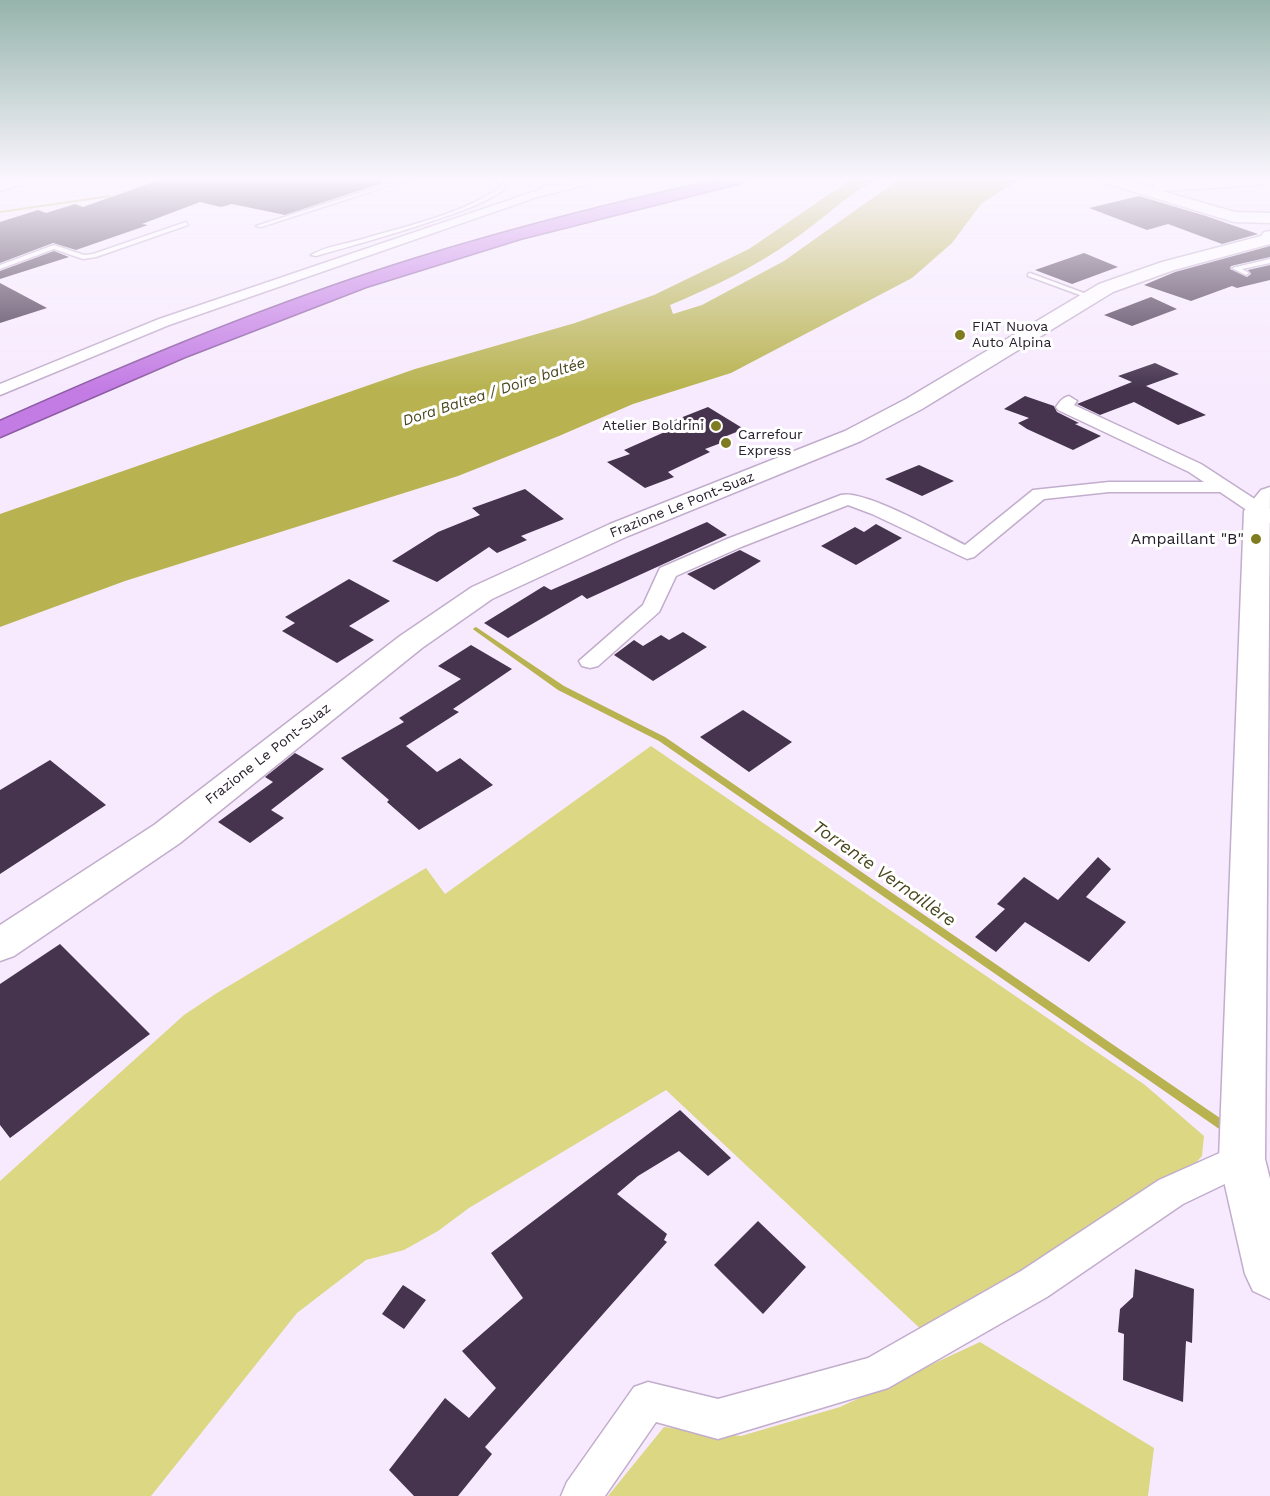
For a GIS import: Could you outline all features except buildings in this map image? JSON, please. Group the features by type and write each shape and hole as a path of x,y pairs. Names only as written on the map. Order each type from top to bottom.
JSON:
{"highway":[{"path":"0,417 62,388 198,334 328,286 442,250"},
{"path":"0,430 83,391 218,336 344,290 466,250"}],"main road":[{"name":"Frazione Le Pont-Suaz","path":"0,945 167,834 411,642 482,593 620,530 853,436 914,404 1106,288 1168,266 1235,250"},
{"path":"1266,508 1242,1159 1270,1274"}],"street":[{"path":"0,390 164,322 374,250"},
{"path":"1069,401 1064,408 1194,468 1266,508"},
{"path":"590,661 652,608 667,572 704,554 848,499 879,510 968,553 1039,494 1109,487 1227,487"},
{"path":"581,1496 648,1401 718,1419 875,1375 1034,1284 1171,1192 1242,1159"}],"lane":[{"path":"0,267 46,250"},
{"path":"62,250 83,257 112,250"},
{"path":"314,255 331,250"},
{"path":"1259,250 1261,263"},
{"path":"1246,273 1235,268 1261,263 1270,267"},
{"path":"1030,275 1090,297"}],"shaded area":[{"path":"651,746 1145,1085 1204,1136 1202,1156 1193,1166 927,1335 666,1090 469,1208 438,1231 404,1250 366,1260 297,1313 151,1496 0,1496 0,1181 184,1015 426,868 445,894"},
{"path":"980,1342 1154,1448 1148,1496 608,1496 664,1427 741,1436 840,1407"}],"water":[{"name":"Dora Baltea / Doire baltée","path":"747,250 779,250 718,284 670,305 673,314 702,305 784,261 800,250 944,250 912,278 731,373 633,404 458,476 125,581 0,627 0,514 415,369 575,323 654,295"}],"waterway":[{"name":"Torrente Vernaillère","path":"476,629 561,688 662,739 1229,1130"}],"place":[{"name":"FIAT Nuova Auto Alpina","path":"960,335"},
{"name":"Atelier Boldrini","path":"716,426"},
{"name":"Carrefour Express","path":"726,443"},
{"name":"Ampaillant \"B\"","path":"1256,539"}]}
